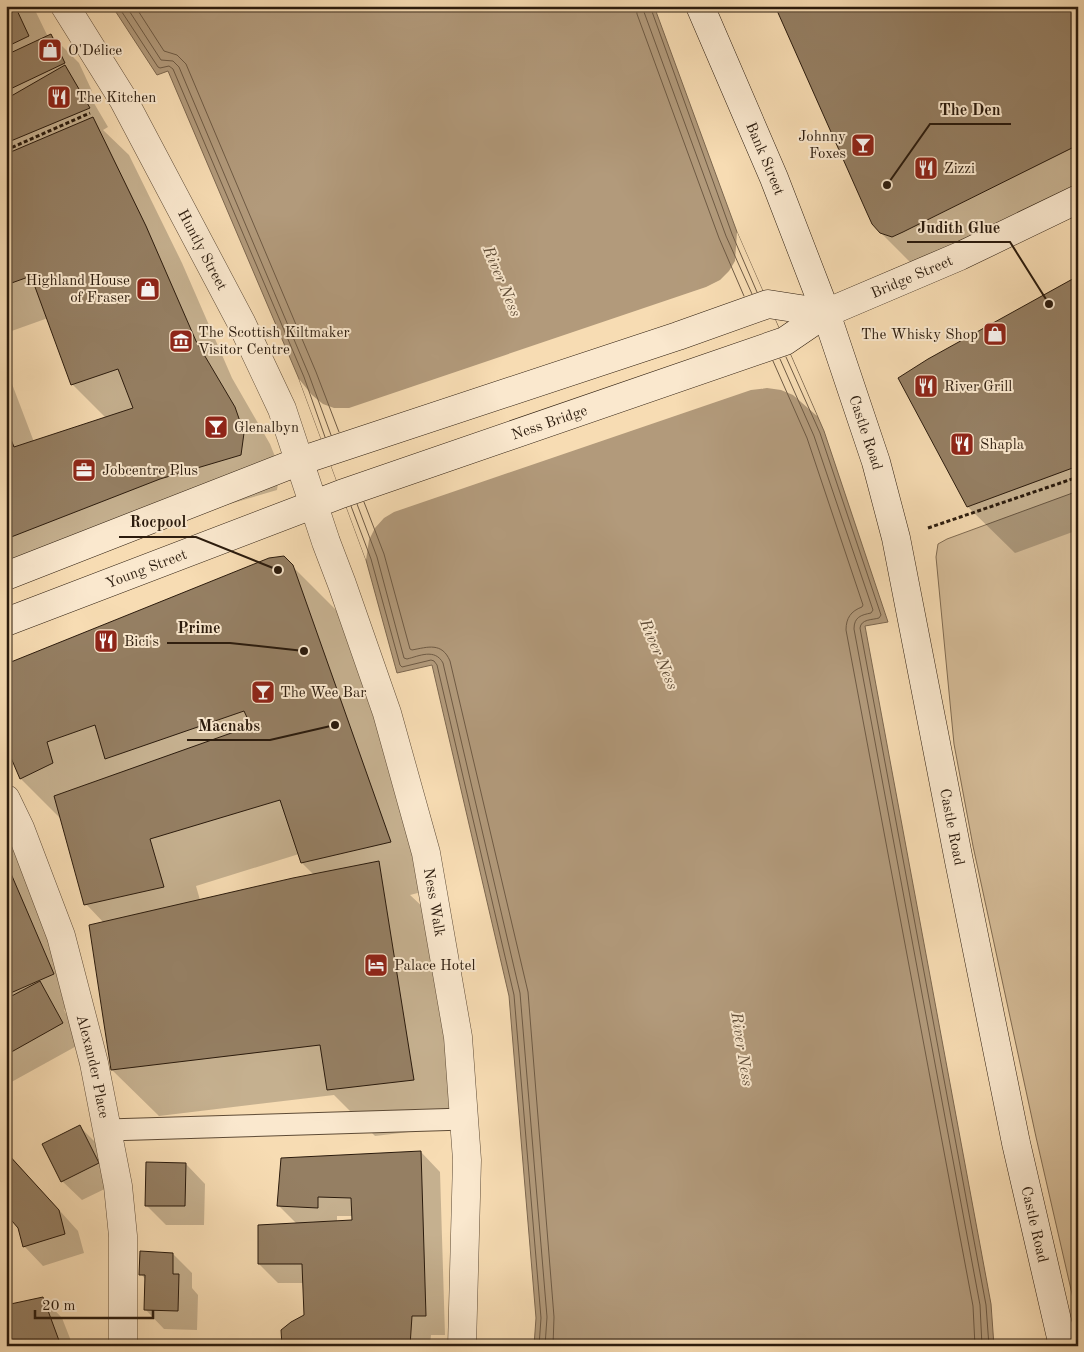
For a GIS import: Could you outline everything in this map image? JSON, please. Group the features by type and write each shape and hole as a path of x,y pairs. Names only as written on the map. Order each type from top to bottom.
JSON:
{"main road":[{"name":"Huntly Street","path":"65,6 123,99 241,322 282,409 314,505"},
{"name":"Bank Street","path":"700,6 774,178 826,313"},
{"name":"Bridge Street","path":"826,313 960,256 1078,199"},
{"path":"6,576 300,460 659,342 768,304 826,313"},
{"name":"Ness Bridge","path":"314,505 341,494 785,341 826,313"},
{"name":"Castle Road","path":"826,313 876,462 896,538 958,861 1016,1143 1063,1346"},
{"name":"Young Street","path":"6,622 314,505"},
{"name":"Ness Walk","path":"314,505 387,713 426,853 458,1036 467,1160 462,1346"},
{"name":"Alexander Place","path":"6,799 20,828 61,936 94,1063 118,1186 123,1236 124,1346"}],"lane":[{"path":"108,1130 464,1119"}],"path":[{"path":"6,150 123,99"},
{"path":"896,538 1078,478"}],"shaded area":[{"path":"1078,491 1078,1320 973,846 954,744 936,557 938,544 947,539"}],"water":[{"name":"River Ness","path":"112,6 654,6 737,232 824,431 888,622 865,626 991,1304 994,1346 534,1346 536,1318 509,996 432,665 397,673 366,560 299,379 168,71 157,75"}],"pier":[{"path":"737,232 817,416 793,395 781,390 767,388 751,390 394,512 384,518 375,528 369,540 366,560 299,379 312,395 323,404 334,408 349,408 706,287 720,280 735,261"}],"building":[{"path":"6,6 15,6 29,36 6,47"},
{"path":"775,6 1078,6 1078,145 892,237 880,233 872,224"},
{"path":"51,34 65,63 6,91 6,55"},
{"path":"65,65 90,108 6,143 6,99"},
{"path":"93,117 146,226 196,341 235,407 244,433 241,455 160,479 6,539 6,427 14,447 133,408 118,369 71,385 31,276 6,285 6,154"},
{"path":"1078,276 1078,466 967,507 898,378 928,359"},
{"path":"284,556 293,565 391,842 301,863 280,800 150,839 164,887 84,905 54,796 251,726 244,711 105,759 95,725 47,742 53,763 20,779 6,746 6,664 269,558"},
{"path":"379,861 414,1080 327,1090 320,1045 111,1070 89,925 293,878"},
{"path":"6,862 54,974 6,995"},
{"path":"40,981 63,1023 6,1055 6,999"},
{"path":"80,1125 99,1163 61,1182 42,1144"},
{"path":"421,1151 426,1316 412,1316 410,1346 282,1346 281,1330 304,1315 302,1264 258,1264 258,1225 352,1220 351,1198 318,1197 318,1208 277,1206 281,1158"},
{"path":"6,1152 59,1210 65,1234 23,1247 18,1228 6,1214"},
{"path":"146,1162 186,1163 185,1206 145,1206"},
{"path":"140,1251 173,1253 173,1274 179,1274 178,1311 144,1310 145,1275 139,1275"},
{"path":"43,1297 61,1346 6,1346 6,1305"}],"place":[{"name":"O'Délice","path":"50,50"},
{"name":"The Kitchen","path":"59,97"},
{"name":"Johnny Foxes","path":"863,145"},
{"name":"Zizzi","path":"926,168"},
{"name":"The Den","path":"887,185"},
{"name":"Highland House of Fraser","path":"148,289"},
{"name":"Judith Glue","path":"1049,304"},
{"name":"The Whisky Shop","path":"995,334"},
{"name":"The Scottish Kiltmaker Visitor Centre","path":"181,341"},
{"name":"River Grill","path":"926,386"},
{"name":"Glenalbyn","path":"216,427"},
{"name":"Shapla","path":"962,444"},
{"name":"Jobcentre Plus","path":"84,470"},
{"name":"Rocpool","path":"278,570"},
{"name":"Bici's","path":"106,641"},
{"name":"Prime","path":"304,651"},
{"name":"The Wee Bar","path":"263,692"},
{"name":"Macnabs","path":"335,725"},
{"name":"Palace Hotel","path":"376,965"}]}
